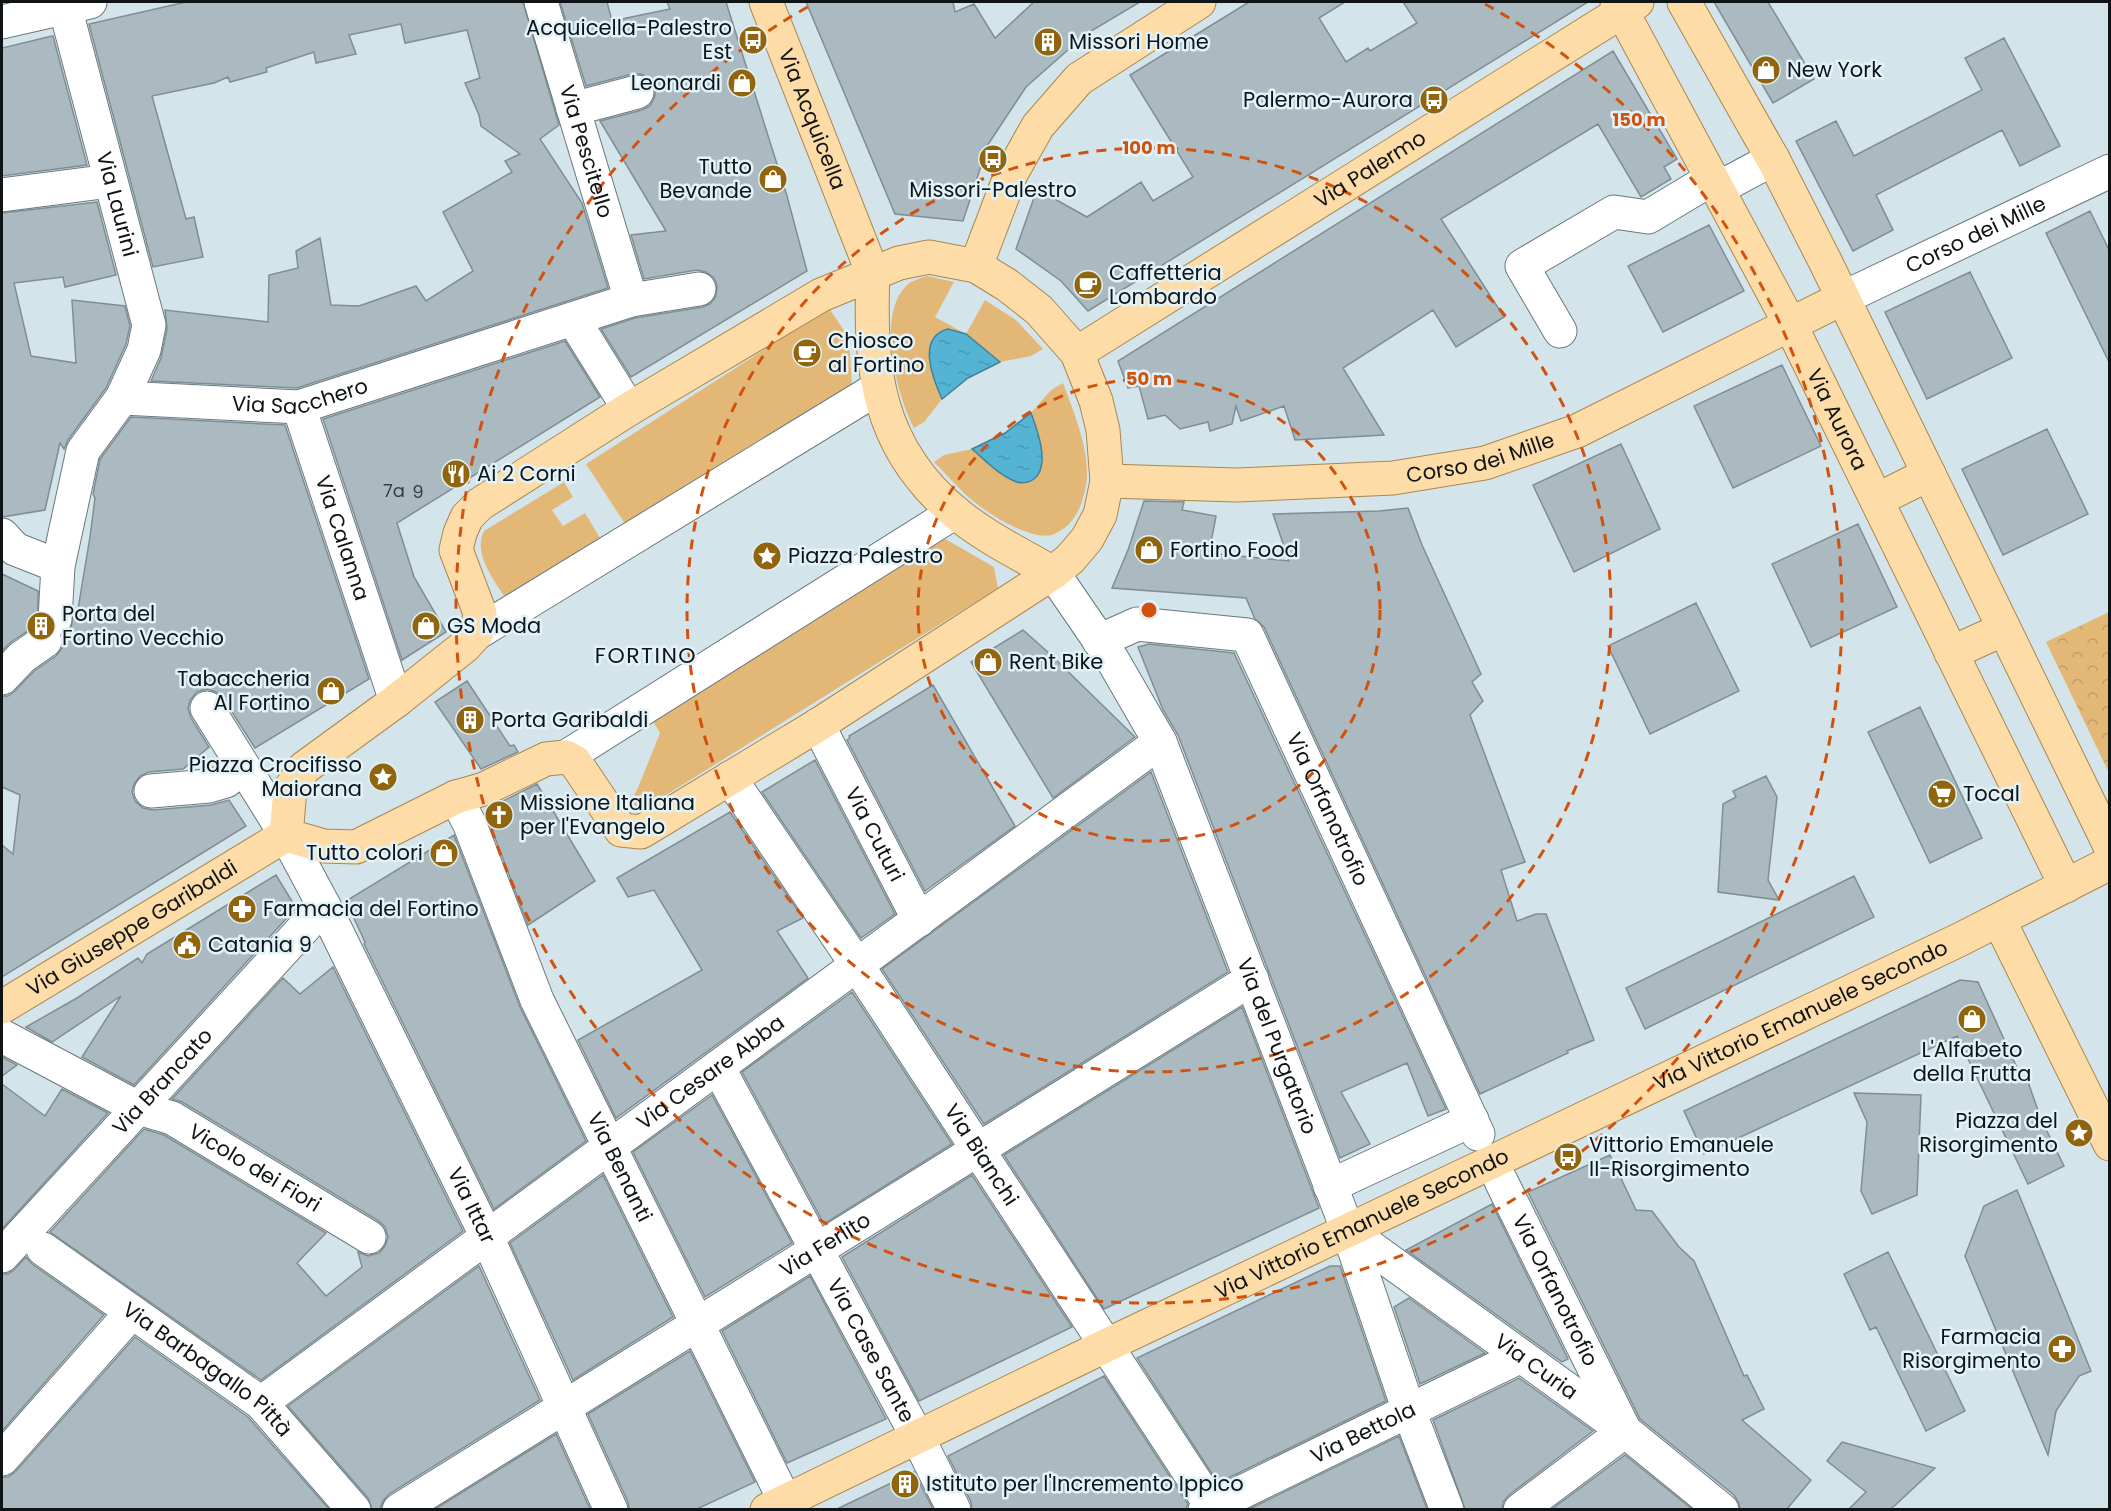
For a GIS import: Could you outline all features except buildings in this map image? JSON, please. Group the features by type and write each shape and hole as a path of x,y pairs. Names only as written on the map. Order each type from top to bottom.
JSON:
{"main road":[{"name":"Via Acquicella","path":"766,2 873,274"},
{"path":"975,266 1011,174 1038,126 1079,79 1198,2"},
{"path":"1684,2 1773,159 1843,298 2109,846"},
{"name":"Via Aurora","path":"1625,5 1790,324 2066,885"},
{"name":"Via Palermo","path":"1090,344 1625,5"},
{"path":"929,257 975,266 1007,285 1039,310 1090,344 1107,481 1100,515 1087,538 1070,559 1053,573 824,737 739,790 641,832 621,830 575,762 566,757 546,759 484,789 463,811 356,847 273,843 290,789 304,768 396,701 465,646 477,633 480,612 456,550 467,517 480,504 622,398 821,295 899,264 929,257"},
{"path":"873,274 873,351 878,388 890,429 907,460 955,512 978,530 1053,573"},
{"name":"Corso dei Mille","path":"1107,481 1237,485 1393,478 1485,463 1577,431 1843,298"},
{"path":"1877,500 1929,474"},
{"path":"1951,653 2004,629"},
{"name":"Via Giuseppe Garibaldi","path":"2,1007 273,843"},
{"name":"Via Vittorio Emanuele Secondo","path":"776,1505 1959,940 2109,863"},
{"path":"1999,920 2109,1144"}],"street":[{"name":"Via Pescitello","path":"541,2 631,300"},
{"path":"2,22 78,4"},
{"name":"Via Laurini","path":"78,4 110,181 149,325 144,350 122,398"},
{"path":"573,109 637,92"},
{"path":"1560,331 1522,266 1614,212 1648,217 1716,183 1773,159"},
{"name":"Corso dei Mille","path":"1843,298 2109,171"},
{"path":"2,195 110,181"},
{"name":"Via Sacchero","path":"122,398 298,407 631,300 699,289"},
{"path":"573,319 622,398"},
{"path":"477,633 878,388"},
{"path":"2,678 50,630 58,566 83,452 122,398"},
{"name":"Via Calanna","path":"298,407 396,701"},
{"path":"566,757 955,512"},
{"path":"2,535 15,549 58,566"},
{"name":"Via del Purgatorio","path":"1053,573 1099,641 1160,742 1348,1231 1408,1411 1447,1509"},
{"name":"Via Orfanotrofio","path":"1099,641 1137,624 1247,635 1475,1127 1330,1186"},
{"name":"Via Ittar","path":"207,708 243,768 273,843 324,906 487,1237 611,1509"},
{"name":"Via Cuturi","path":"824,737 918,920"},
{"name":"Via Cesare Abba","path":"261,1403 1160,742"},
{"path":"151,791 209,786 226,781 243,768"},
{"name":"Via Bianchi","path":"739,790 857,965 1210,1508"},
{"name":"Via Benanti","path":"463,811 537,1000 697,1324 776,1505"},
{"name":"Via Brancato","path":"16,1242 324,906"},
{"name":"Via Ferlito","path":"399,1509 1251,979"},
{"name":"Vicolo dei Fiori","path":"2,1036 138,1108 172,1118 369,1237"},
{"name":"Via Case Sante","path":"718,1067 918,1437 954,1509"},
{"name":"Via Orfanotrofio","path":"1501,1181 1625,1431"},
{"name":"Via Curia","path":"1348,1231 1625,1431 1722,1509"},
{"name":"Via Barbagallo Pittà","path":"16,1242 132,1312 261,1403 354,1509"},
{"path":"2,1459 132,1312"},
{"name":"Via Bettola","path":"1210,1508 1521,1356"},
{"path":"1520,1509 1625,1431"}],"green space":[{"path":"927,276 954,282 935,317 966,334 948,329 933,338 930,348 932,363 942,399 924,422 914,428 901,397 896,377 892,356 892,316 897,299 906,286"},
{"path":"985,300 1016,320 1043,349 1031,356 1000,362 966,334"},
{"path":"829,308 849,338 852,386 629,530 586,464"},
{"path":"1063,383 1082,441 1087,476 1084,496 1072,521 1052,535 1042,536 1004,522 980,506 934,462 944,455 972,449 1004,476 1022,483 1032,480 1039,473 1042,457 1039,437 1031,413 1051,390"},
{"path":"564,482 573,497 552,510 563,526 585,513 603,543 508,602 483,559 481,540 484,531"},
{"path":"940,536 994,567 998,588 642,810 634,810 628,805 637,790 660,733 651,718"},
{"path":"2109,612 2109,773 2046,642"}],"water":[{"path":"948,329 966,334 1000,362 968,378 942,399 932,370 930,349 932,340 938,333"},
{"path":"1031,413 1041,447 1042,465 1034,479 1019,483 999,472 972,449 1005,433"}],"place":[{"name":"Acquicella-Palestro Est","path":"753,40"},
{"name":"Missori Home","path":"1048,42"},
{"name":"New York","path":"1766,70"},
{"name":"Leonardi","path":"742,83"},
{"name":"Palermo-Aurora","path":"1434,100"},
{"name":"Missori-Palestro","path":"993,159"},
{"name":"Tutto Bevande","path":"773,179"},
{"name":"Caffetteria Lombardo","path":"1088,285"},
{"name":"Chiosco al Fortino","path":"807,353"},
{"name":"Ai 2 Corni","path":"456,474"},
{"name":"Fortino Food","path":"1149,550"},
{"name":"Piazza Palestro","path":"767,556"},
{"name":"Porta del Fortino Vecchio","path":"41,626"},
{"name":"GS Moda","path":"426,626"},
{"name":"Rent Bike","path":"988,662"},
{"name":"Tabaccheria Al Fortino","path":"331,691"},
{"name":"Porta Garibaldi","path":"470,720"},
{"name":"Piazza Crocifisso Maiorana","path":"383,777"},
{"name":"Tocal","path":"1942,794"},
{"name":"Missione Italiana per l'Evangelo","path":"499,815"},
{"name":"Tutto colori","path":"444,853"},
{"name":"Farmacia del Fortino","path":"242,909"},
{"name":"Catania 9","path":"187,945"},
{"name":"L'Alfabeto della Frutta","path":"1972,1019"},
{"name":"Piazza del Risorgimento","path":"2079,1133"},
{"name":"Vittorio Emanuele II-Risorgimento","path":"1568,1157"},
{"name":"Farmacia Risorgimento","path":"2062,1349"},
{"name":"Istituto per l'Incremento Ippico","path":"905,1484"}],"district":[{"name":"FORTINO","path":"646,655"}]}
